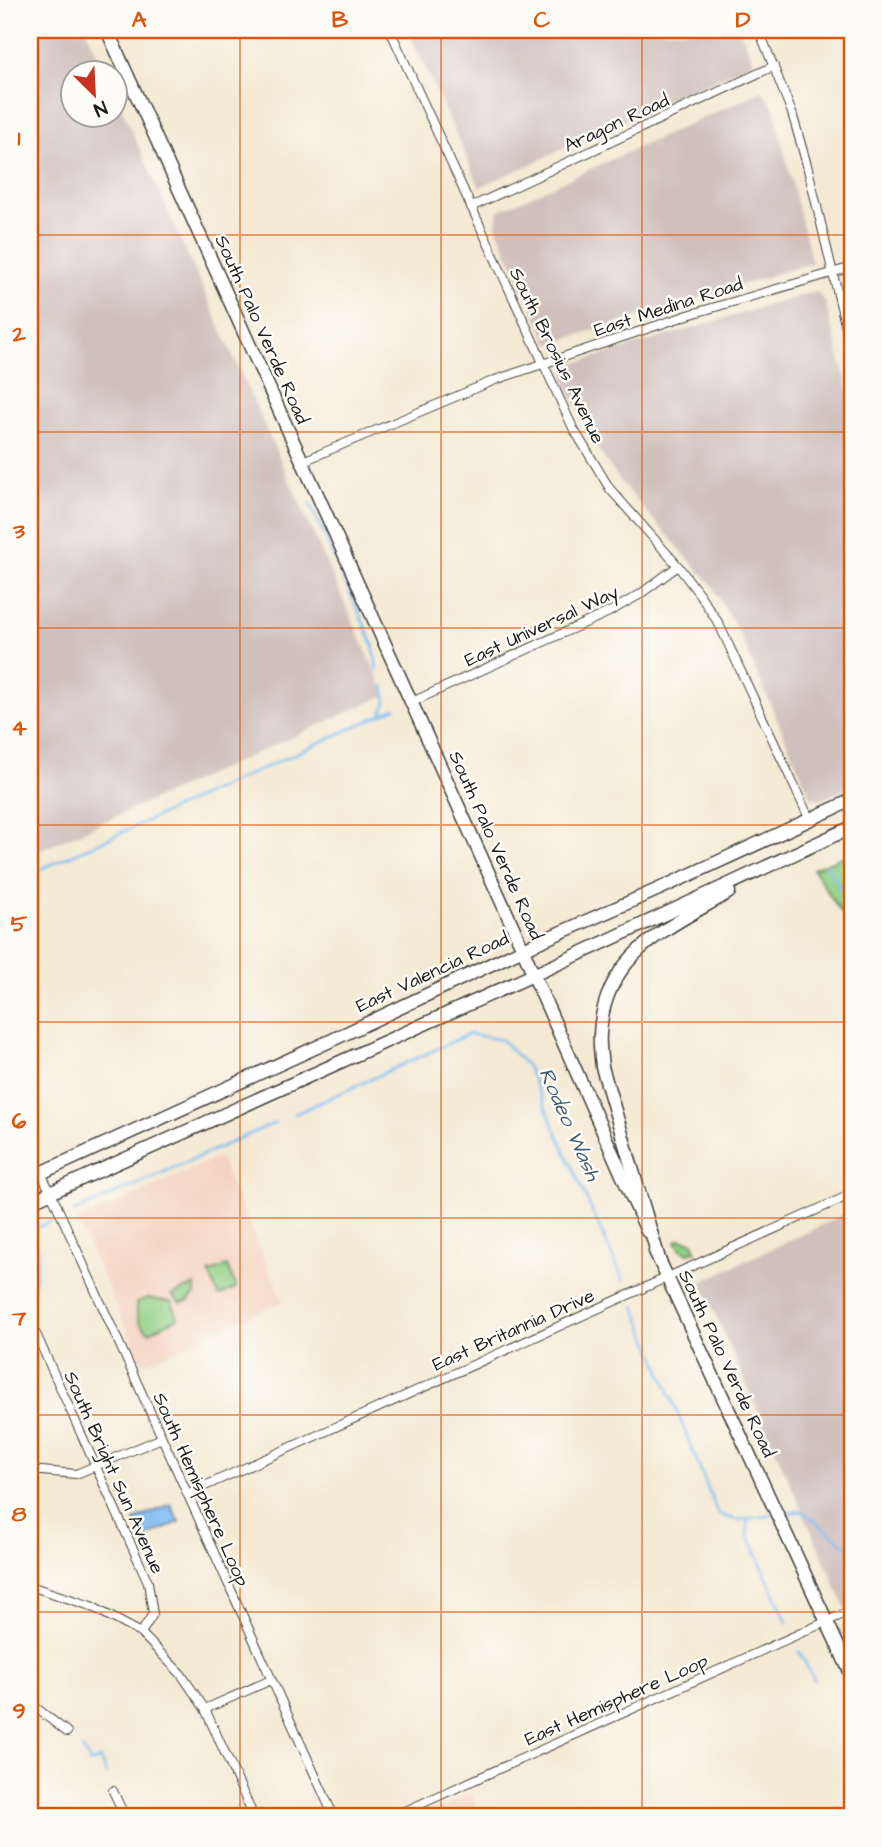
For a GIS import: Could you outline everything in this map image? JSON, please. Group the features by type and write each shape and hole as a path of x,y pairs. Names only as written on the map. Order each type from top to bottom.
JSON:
{"main road":[{"name":"South Palo Verde Road","path":"107,30 523,949 659,1259 852,1676"},
{"name":"East Valencia Road","path":"35,1176 523,949 852,800"},
{"path":"30,1202 852,827"},
{"path":"659,1259 601,1067 600,1035 603,1011 613,983 625,964 641,947 653,937 781,860"}],"street":[{"name":"South Brosius Avenue","path":"390,30 573,428 610,489 678,566 719,624 810,820"},
{"path":"759,30 792,113 807,165 852,353"},
{"name":"Aragon Road","path":"471,207 774,66"},
{"name":"East Medina Road","path":"301,462 495,380 543,363 688,315 852,267"},
{"name":"East Universal Way","path":"412,702 608,612 639,595 678,566"},
{"name":"South Hemisphere Loop","path":"35,1176 51,1193 334,1817"},
{"name":"East Britannia Drive","path":"187,1494 852,1194"},
{"name":"South Bright Sun Avenue","path":"30,1325 148,1583 153,1614 141,1633"},
{"path":"30,1470 76,1474 162,1438"},
{"path":"30,1586 91,1606 141,1633 181,1674 205,1710 254,1817"},
{"name":"East Hemisphere Loop","path":"392,1817 852,1610"},
{"path":"205,1710 271,1680"},
{"path":"30,1705 67,1732"},
{"path":"113,1791 125,1817"}],"shaded area":[{"path":"30,30 86,30 100,60 60,60 60,130 130,130 130,127 386,695 30,855"},
{"path":"408,30 740,30 754,62 480,187"},
{"path":"762,91 773,106 812,263 549,344 496,226 498,211"},
{"path":"816,291 825,301 852,404 852,786 821,800 811,797 740,635 711,584 622,484 593,442 563,379 569,365"},
{"path":"219,1157 283,1301 143,1364 77,1221"},
{"path":"852,1213 852,1623 701,1282"},
{"path":"471,1793 481,1817 422,1817 438,1809"}],"green space":[{"path":"844,856 852,874 852,927 813,869"},
{"path":"681,1239 693,1242 696,1251 688,1253 681,1249 676,1241"},
{"path":"227,1266 236,1288 219,1296 209,1273"},
{"path":"195,1285 195,1294 188,1301 180,1303 172,1295"},
{"path":"146,1298 172,1302 178,1318 149,1332 140,1323 137,1311 137,1303"}],"water":[{"path":"171,1504 179,1522 143,1539 135,1520"}],"waterway":[{"path":"310,503 373,644 377,670"},
{"path":"382,713 386,702 384,686"},
{"path":"30,874 396,708"},
{"path":"827,865 852,909"},
{"name":"Rodeo Wash","path":"295,1114 469,1034 502,1040 527,1066 623,1280"},
{"name":"Rodeo Wash","path":"74,1212 275,1123"},
{"path":"30,1231 51,1221"},
{"path":"30,1307 39,1252 33,1238 36,1228"},
{"name":"Rodeo Wash","path":"635,1306 718,1514 737,1520 773,1515"},
{"name":"Rodeo Wash","path":"780,1514 802,1511 852,1550"},
{"path":"747,1519 748,1535 787,1622"},
{"path":"799,1651 814,1680"},
{"path":"82,1749 91,1763 89,1764"},
{"path":"91,1763 100,1759 106,1774"}]}
